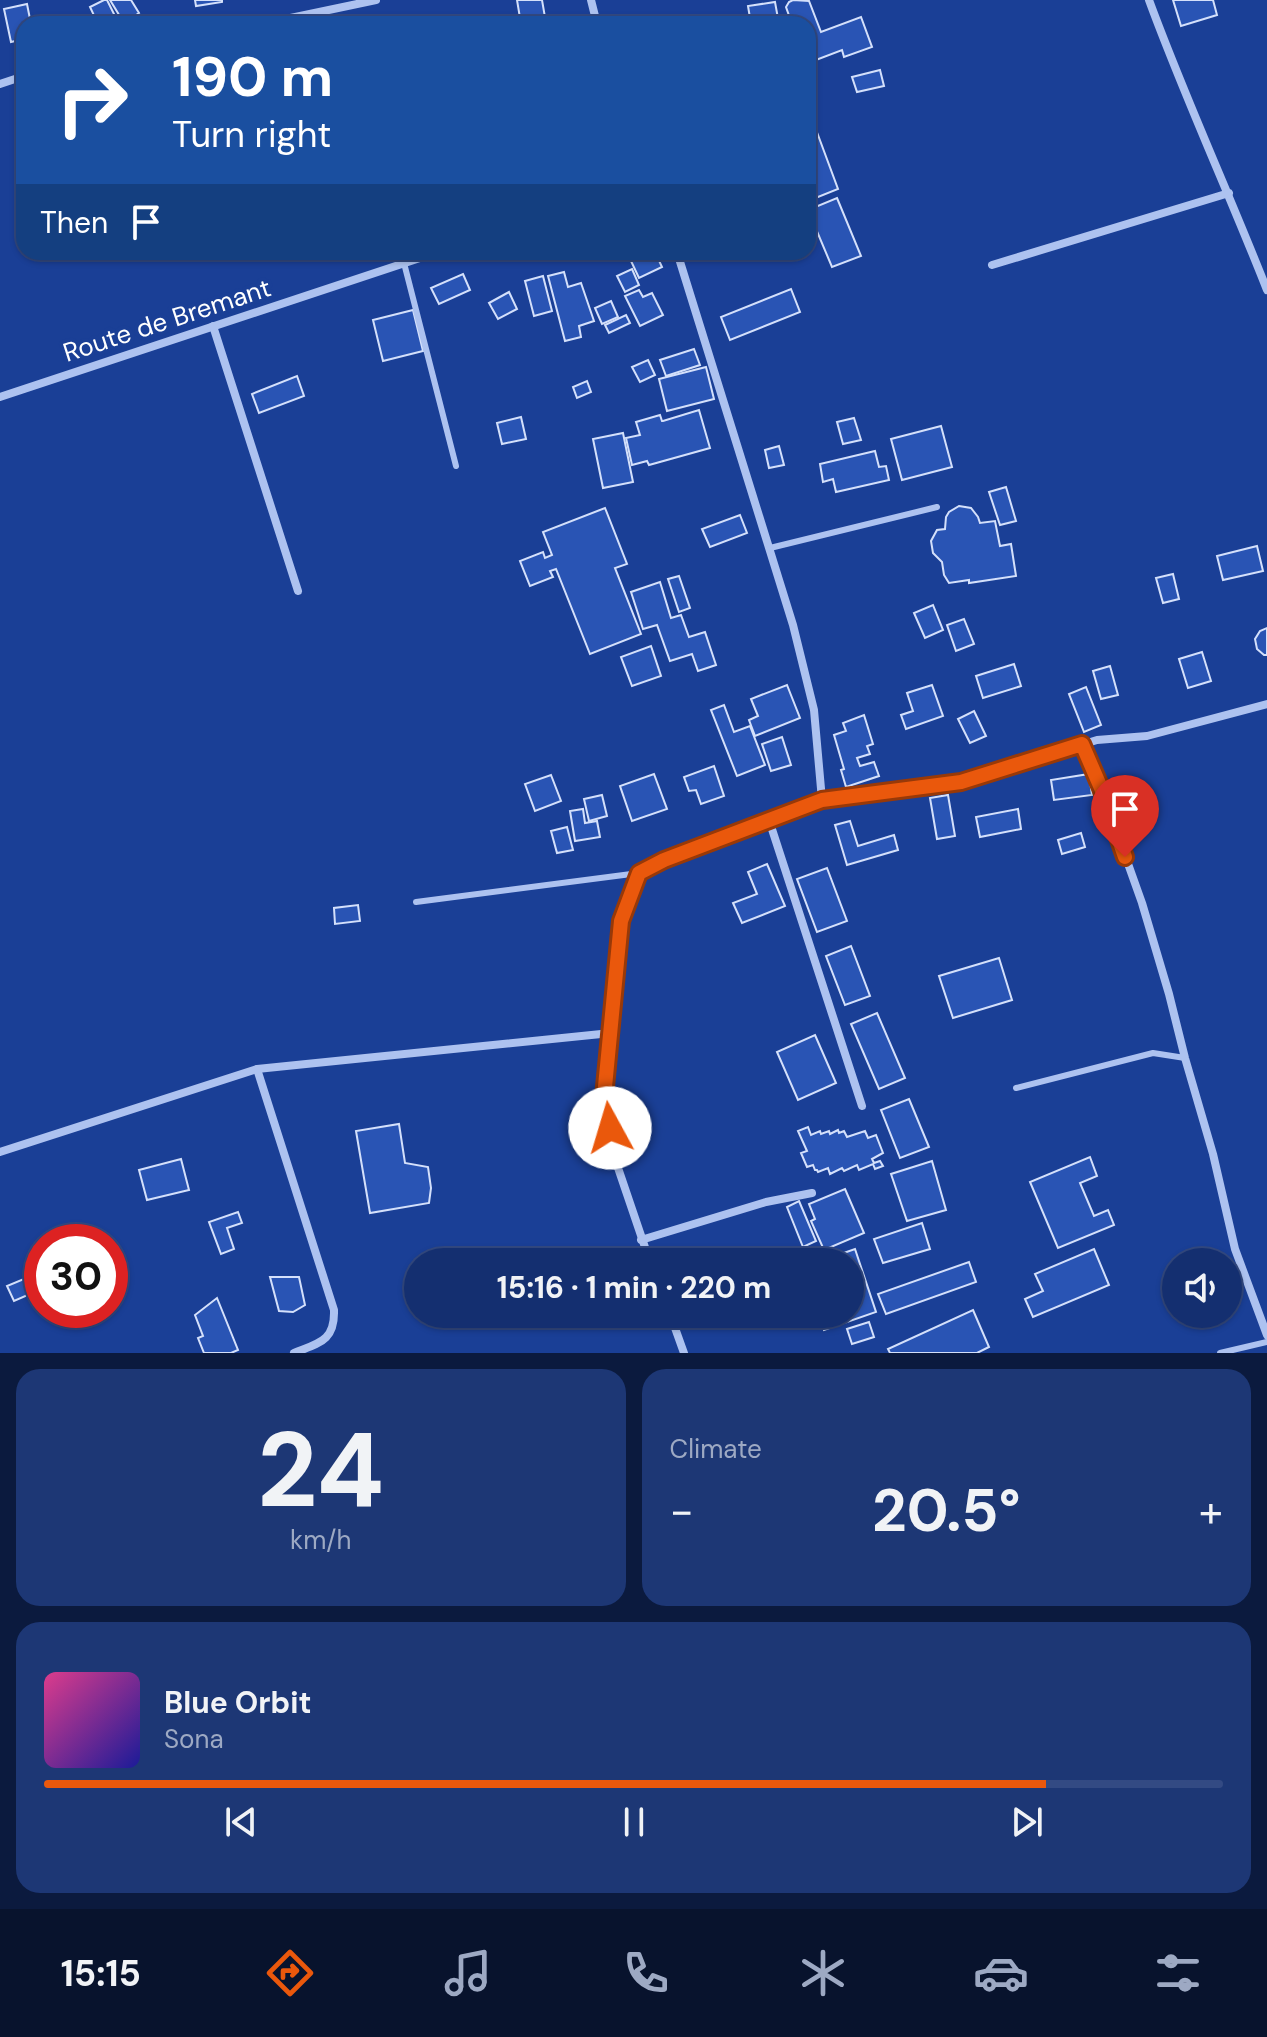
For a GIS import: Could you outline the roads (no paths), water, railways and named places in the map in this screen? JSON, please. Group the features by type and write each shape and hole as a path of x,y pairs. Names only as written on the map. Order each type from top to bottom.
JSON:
{"street":[{"path":"300,16 376,0"},
{"path":"1149,0 1267,290"},
{"path":"992,265 1229,193"},
{"name":"Route de Bremant","path":"0,397 413,260"},
{"path":"680,260 793,625 814,710 822,800"},
{"path":"213,326 298,591"},
{"path":"644,1248 615,1159 604,1097 621,921 639,873 664,860 822,800 961,782 1097,740 1147,736 1267,704"},
{"path":"1082,744 1142,903 1213,1154 1235,1249 1267,1335"},
{"path":"769,820 862,1106"},
{"path":"0,1152 257,1069 611,1033"},
{"path":"257,1069 334,1310 334,1325 329,1336 294,1353"},
{"path":"641,1240 766,1202 812,1193"},
{"path":"675,1328 684,1353"}],"lane":[{"path":"404,263 456,466"},
{"path":"770,548 937,507"},
{"path":"416,902 639,873"},
{"path":"1016,1088 1153,1053 1185,1058"},
{"path":"1220,1353 1267,1342"}]}
